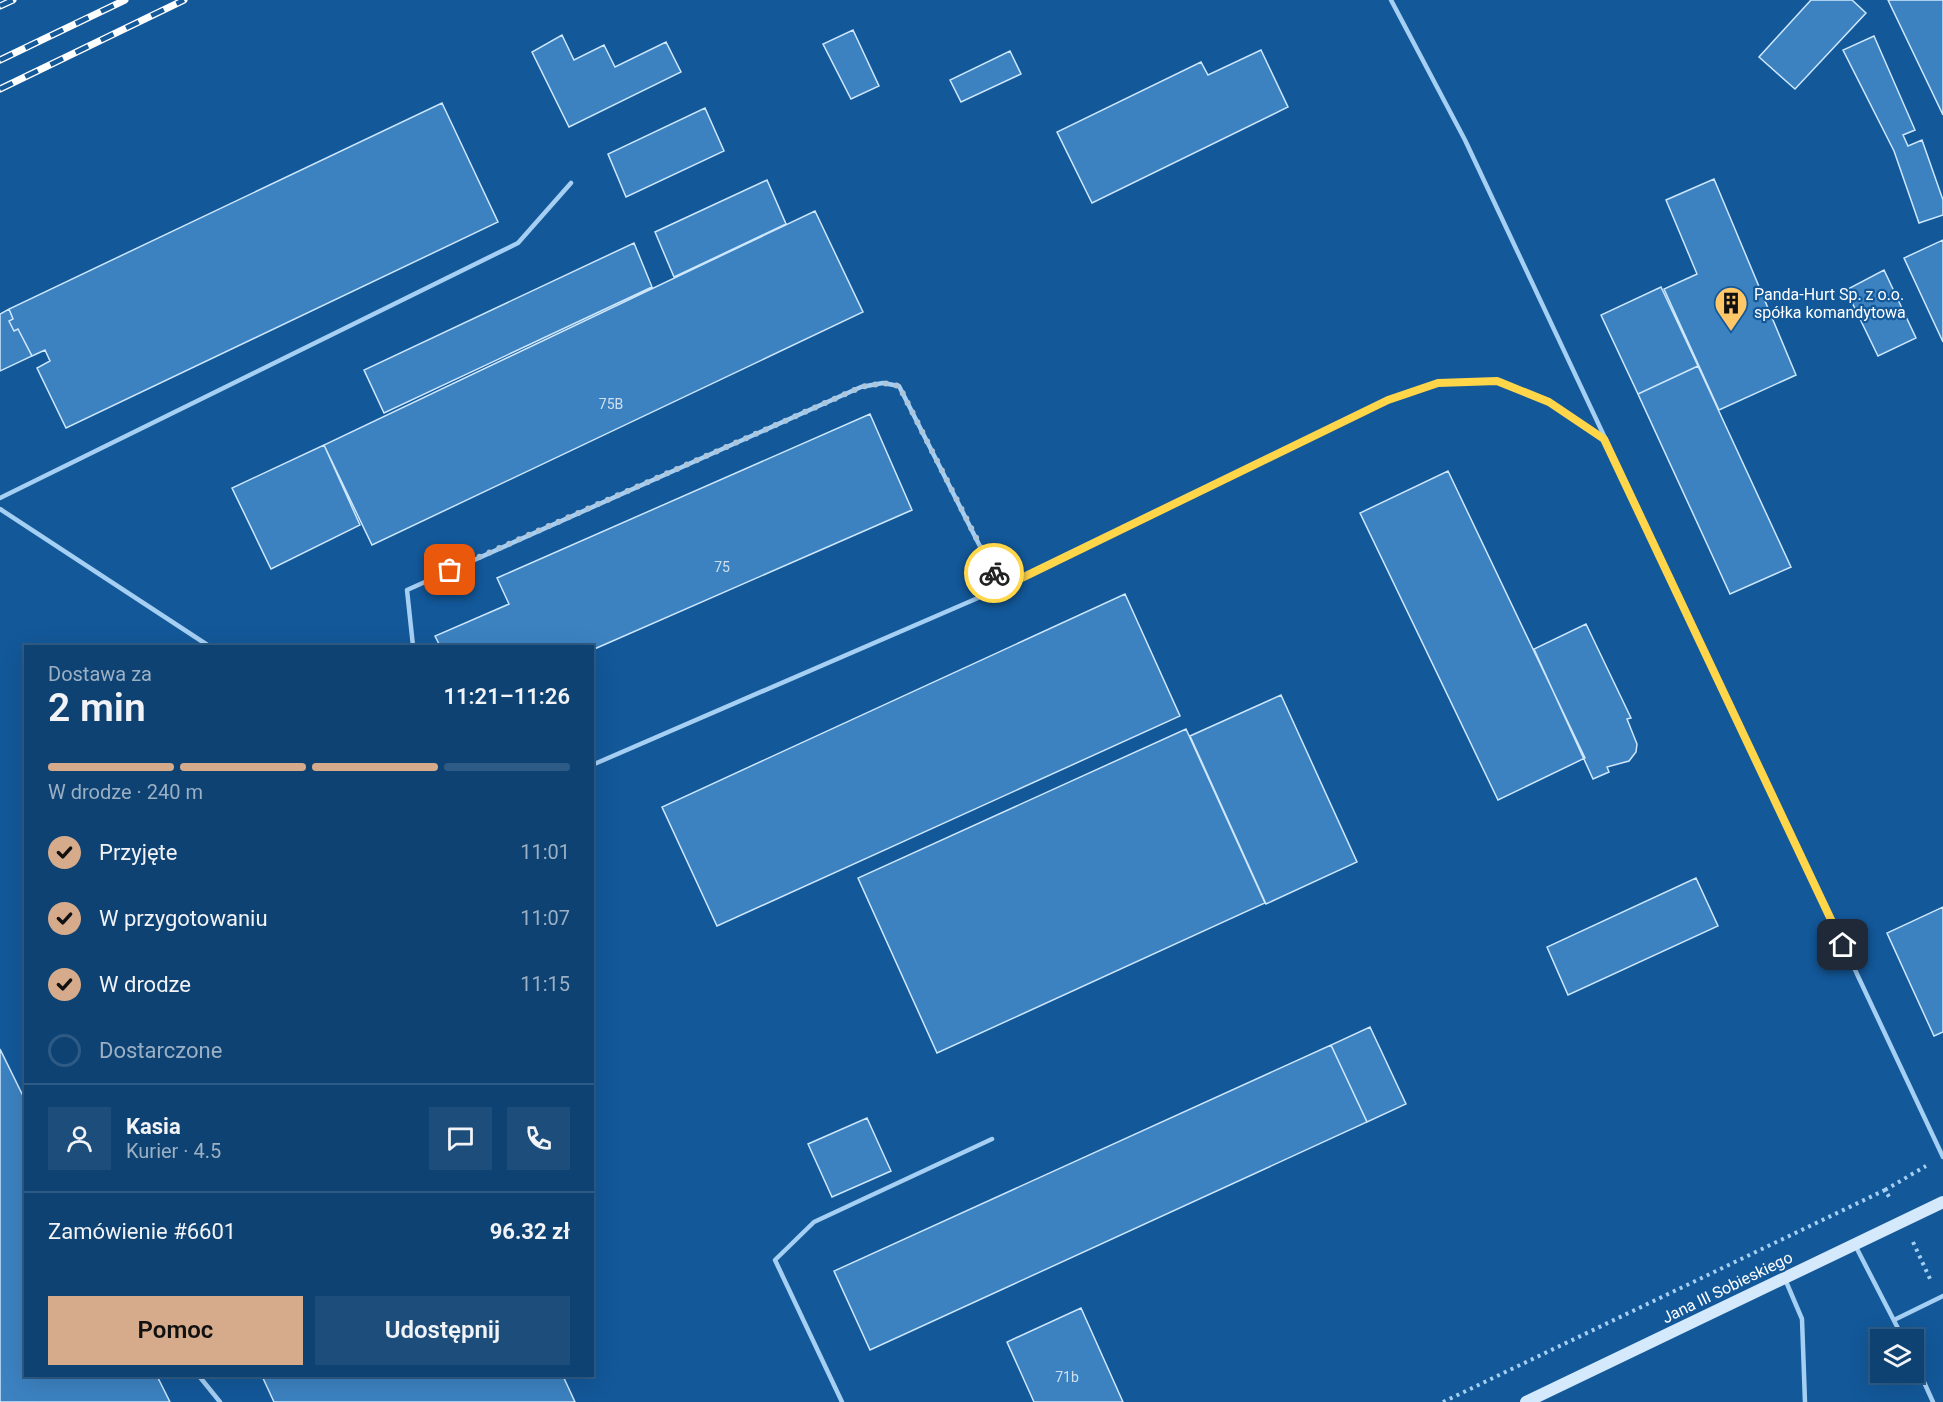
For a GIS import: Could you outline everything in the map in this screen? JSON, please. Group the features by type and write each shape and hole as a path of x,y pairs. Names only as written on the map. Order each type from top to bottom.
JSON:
{"main road":[{"name":"Jana III Sobieskiego","path":"1526,1402 1943,1202"}],"lane":[{"path":"1391,0 1465,140 1943,1157"},
{"path":"0,498 518,243 571,183"},
{"path":"594,764 1001,588 1388,400 1438,383 1497,381 1549,402 1604,439"},
{"path":"413,645 407,590 861,387 884,383 899,386 1001,588"},
{"path":"0,509 207,645"},
{"path":"842,1402 775,1260 814,1222 992,1139"},
{"path":"1855,1245 1898,1329"},
{"path":"1785,1278 1802,1319 1805,1402"},
{"path":"1894,1320 1943,1296"},
{"path":"200,1377 220,1402"},
{"path":"1924,1382 1933,1402"}],"path":[{"path":"1885,1190 1943,1157"}],"building":[{"path":"1811,0 1852,0 1866,13 1795,89 1759,57"},
{"path":"1888,0 1943,0 1943,115"},
{"path":"853,30 879,86 851,99 823,44"},
{"path":"562,35 574,60 604,45 615,67 666,42 681,72 569,127 532,52"},
{"path":"1874,36 1915,130 1903,135 1908,146 1922,140 1943,200 1943,215 1919,223 1894,151 1843,50"},
{"path":"1261,50 1288,107 1092,203 1057,132 1201,62 1208,75"},
{"path":"1010,51 1021,74 961,102 950,80"},
{"path":"442,103 498,222 66,428 37,368 50,361 45,350 32,356 18,329 14,331 9,321 13,319 9,309"},
{"path":"705,108 724,151 626,197 608,154"},
{"name":"Panda-Hurt Sp. z o.o. spółka komandytowa","path":"1714,179 1796,375 1719,410 1664,289 1697,274 1666,200"},
{"path":"767,180 786,224 674,277 655,232"},
{"path":"815,211 863,312 372,545 324,445"},
{"path":"1943,240 1943,342 1904,258"},
{"path":"634,243 652,287 384,413 364,370"},
{"path":"1884,270 1916,338 1878,356 1846,290"},
{"path":"1661,287 1698,366 1638,394 1601,315"},
{"path":"9,309 13,319 9,321 14,331 18,329 32,356 0,371 0,314"},
{"path":"1698,366 1791,567 1730,594 1638,394"},
{"path":"870,414 912,510 594,649 594,645 440,645 435,636 509,604 497,578"},
{"path":"324,445 360,525 271,569 232,488"},
{"path":"1448,471 1585,758 1498,800 1360,513"},
{"path":"1125,594 1180,716 717,926 662,807"},
{"path":"1586,624 1631,718 1627,719 1637,744 1636,752 1629,761 1607,767 1609,772 1593,779 1534,649"},
{"path":"1281,695 1357,862 1266,904 1190,736"},
{"path":"1186,729 1265,903 937,1053 858,878"},
{"path":"1696,878 1718,926 1568,995 1547,947"},
{"path":"1943,907 1943,1032 1934,1036 1887,933"},
{"path":"1370,1027 1406,1104 1367,1122 1331,1045"},
{"path":"1331,1045 1367,1122 870,1350 834,1271"},
{"path":"0,1049 24,1098 24,1377 158,1377 170,1402 0,1402"},
{"path":"867,1118 891,1171 832,1197 808,1144"},
{"path":"1081,1308 1123,1402 1034,1402 1007,1342"},
{"path":"262,1377 563,1377 575,1402 274,1402"}],"railway":[{"path":"0,6 13,0"},
{"path":"0,60 125,0"},
{"path":"0,89 184,0"}],"way so far":[{"path":"450,570 861,387 884,383 899,386 994,573"}],"place":[{"name":"Panda-Hurt Sp. z o.o. spółka komandytowa","path":"1731,332"}],"route":[{"path":"994,573 1001,588 1388,400 1438,383 1497,381 1549,402 1604,439 1843,945"}]}
